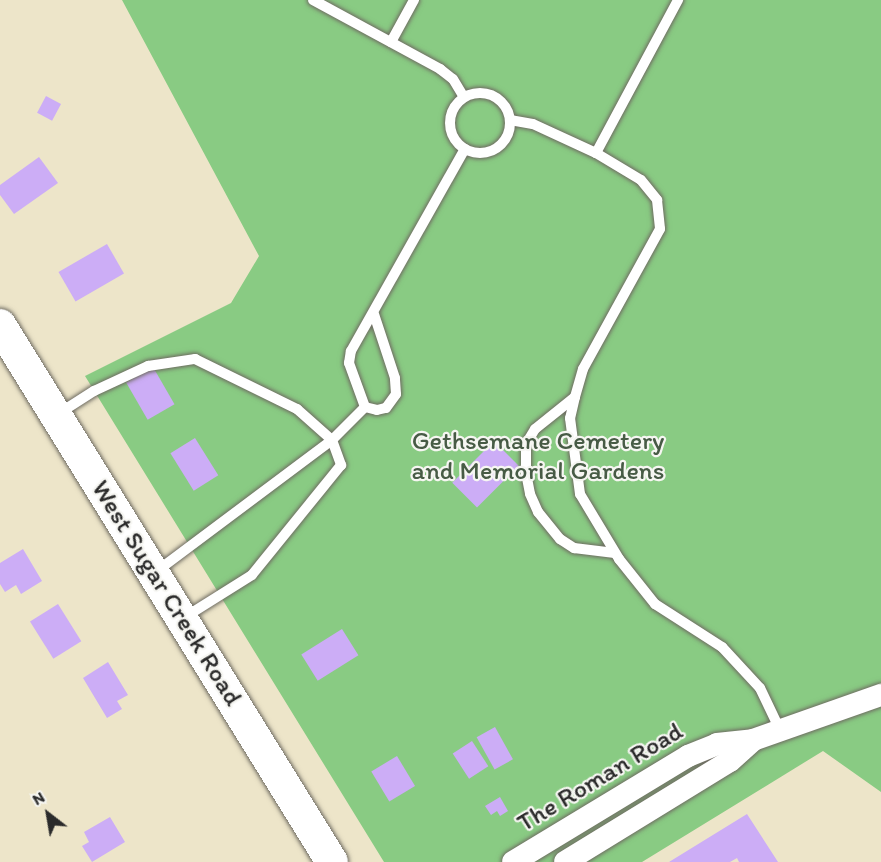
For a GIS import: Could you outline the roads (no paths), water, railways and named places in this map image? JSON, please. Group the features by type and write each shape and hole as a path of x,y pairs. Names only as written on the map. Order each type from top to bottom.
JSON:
{"main road":[{"name":"West Sugar Creek Road","path":"0,325 332,862"}],"street":[{"name":"The Roman Road","path":"513,862 688,756 717,744 753,741 881,695"},
{"name":"The Roman Road","path":"565,862 730,761 753,741"}],"lane":[{"path":"313,0 440,69 453,80 464,97"},
{"path":"391,42 414,0"},
{"path":"596,153 678,0"},
{"path":"474,93 495,96 503,102 510,120 506,138 492,150 474,152 465,149 457,142 450,123 451,112 464,97 474,93"},
{"path":"510,120 533,124 596,153 641,180 657,200 660,229 583,369 575,397 570,418 580,494 615,553 655,604 722,647 730,655 760,688 780,730"},
{"path":"365,407 349,363 351,351 374,314 465,149"},
{"path":"365,407 378,411 386,408 396,394 392,370 374,314"},
{"path":"57,415 94,391 148,366 195,358 297,409 332,440 341,465 252,574 182,619"},
{"path":"575,397 535,429 526,444 526,473 530,494 538,512 560,539 574,548 615,553"},
{"path":"154,573 332,440 365,407"}],"park label":[{"name":"Gethsemane Cemetery and Memorial Gardens","path":"538,456"}]}
